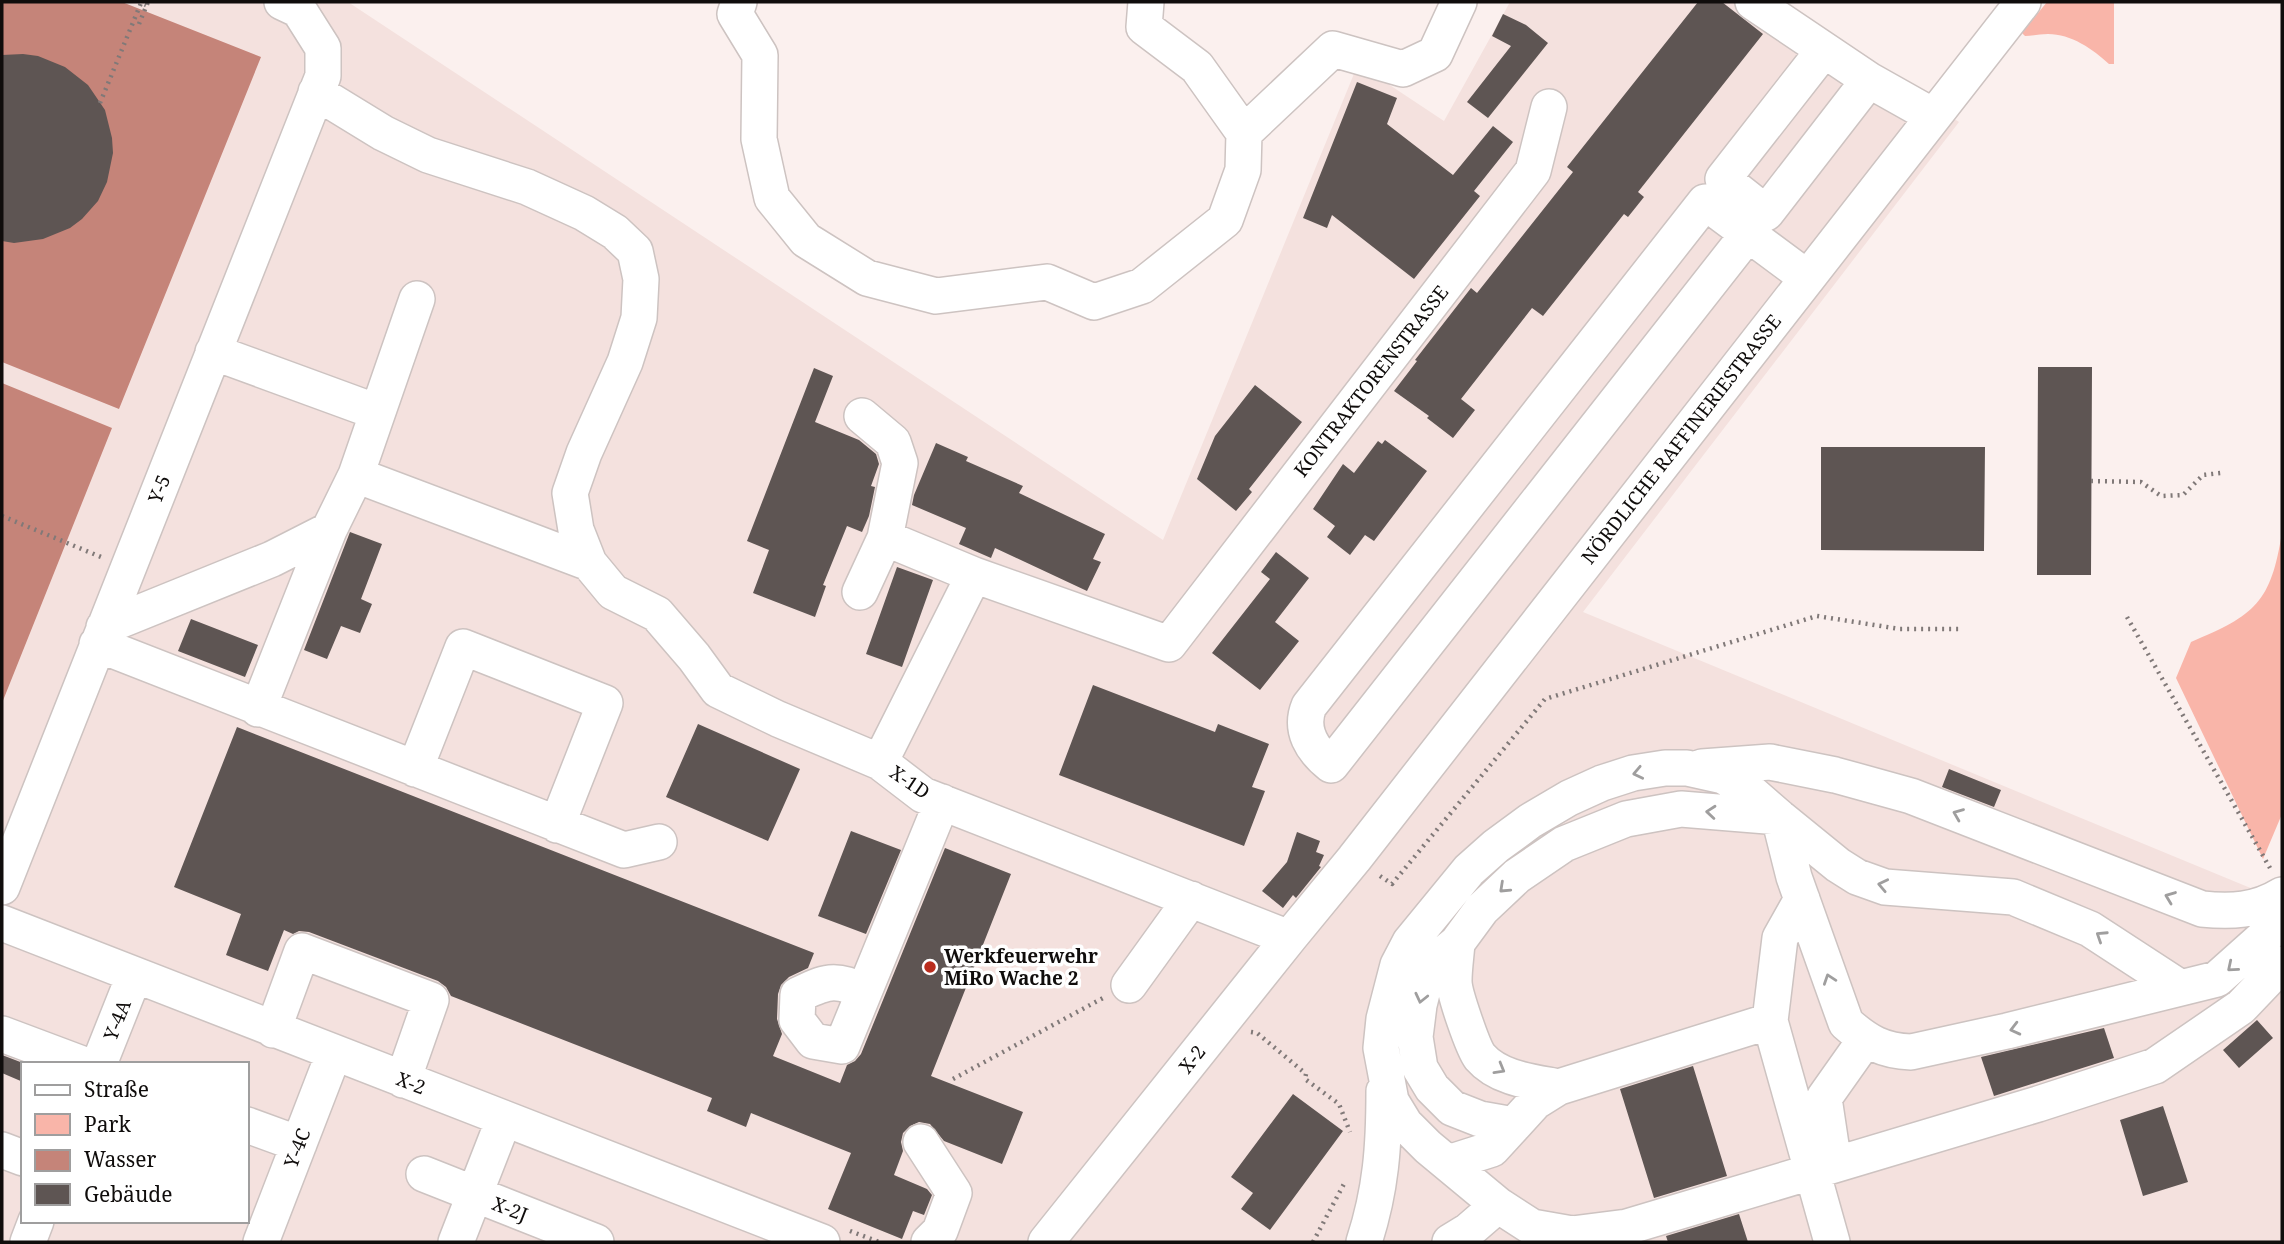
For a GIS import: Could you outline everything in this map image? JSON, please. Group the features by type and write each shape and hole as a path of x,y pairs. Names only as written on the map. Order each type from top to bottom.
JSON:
{"street":[{"name":"Y-5","path":"2,887 323,76 323,48 299,10 282,2"},
{"path":"739,2 735,14 760,55 759,139 772,198 806,240 867,278 936,296 1047,282 1094,302 1142,286 1225,220 1243,170 1244,133 1197,67 1144,27 1146,2"},
{"path":"1244,133 1333,49 1403,69 1435,54 1459,2"},
{"path":"1753,2 1869,80 1933,116"},
{"name":"NÖRDLICHE RAFFINERIESTRASSE","path":"1347,868 2023,2"},
{"path":"1824,50 1723,180 1766,213 1869,80"},
{"path":"316,92 428,155 527,187 584,213 615,232 635,251 641,279 639,318 625,362 584,453 570,493 576,530 589,563 613,592 657,614 718,690 778,719 880,762"},
{"name":"KONTRAKTORENSTRASSE","path":"974,575 1169,643 1533,171 1549,107"},
{"path":"1748,234 1331,765 1321,757 1305,730 1304,719 1309,706 1705,201 1807,277"},
{"path":"258,709 329,530 356,475 417,299"},
{"path":"213,352 377,412"},
{"path":"860,593 885,538 900,463 894,442 862,416"},
{"path":"356,475 589,563"},
{"path":"101,635 272,559 329,530"},
{"path":"885,538 974,575"},
{"name":"X-1D","path":"974,575 880,762 923,795 1289,938"},
{"path":"101,635 258,709 624,850 659,842"},
{"path":"415,769 463,647 605,703 557,825"},
{"path":"1364,1242 1382,1164 1381,1048 1384,1019 1398,965 1410,942 1469,870 1522,827 1569,798 1602,783 1665,768 1770,762 1911,796 2202,909 2231,912 2259,906 2279,883"},
{"path":"1687,768 1723,776 1748,790 1857,877 1885,887 2013,897 2090,929 2179,987"},
{"path":"864,992 942,802"},
{"path":"1514,1125 1480,1119 1452,1108 1432,1088 1420,1068 1415,1037 1419,1005 1425,981 1435,961 1457,943 1482,909 1517,876 1564,844 1626,819 1681,809 1779,817"},
{"path":"1779,817 1802,899 1846,1023 1866,1040 1894,1051 1911,1052 2007,1031 2217,979 2282,921"},
{"name":"X-2","path":"1046,1242 1347,868"},
{"path":"1129,985 1191,899"},
{"path":"1802,899 1780,938 1770,1021 1823,1168"},
{"name":"X-2","path":"2,923 822,1242"},
{"path":"1457,943 1454,983 1462,1014 1479,1057 1504,1073 1559,1087"},
{"path":"274,1030 302,951 431,1000 403,1080"},
{"path":"1383,1070 1391,1101 1405,1124 1448,1163 1538,1234 1572,1234 1627,1227 2038,1104 2155,1066 2241,1007 2282,964"},
{"name":"Y-4A","path":"100,1062 134,976"},
{"path":"1448,1163 1492,1149 1535,1102 1559,1087 1770,1021"},
{"path":"2,1034 77,1062"},
{"path":"1832,1242 1823,1168 1824,1098 1866,1040"},
{"name":"Y-4C","path":"261,1242 334,1053"},
{"path":"456,1242 504,1119"},
{"path":"248,1125 299,1144"},
{"path":"921,1142 954,1193 940,1231 929,1242"},
{"path":"2,1150 21,1157"},
{"name":"X-2J","path":"424,1174 596,1242"},
{"path":"1450,1242 1468,1231 1498,1205"},
{"path":"28,1242 35,1223"}],"path":[{"path":"100,103 141,3 147,4 139,24"},
{"path":"2091,481 2141,482 2161,496 2183,495 2203,475 2221,473"},
{"path":"2,516 128,568"},
{"path":"1347,868 1392,884 1545,699 1818,616 1900,629 1959,629"},
{"path":"2127,617 2279,883"},
{"path":"953,1079 1068,1015 1129,985"},
{"path":"1305,1079 1339,1104 1350,1131 1349,1142"},
{"path":"1313,1242 1348,1177"}],"shaded area":[{"path":"2,2 348,2 1163,540 1358,64 1444,121 1510,2 1780,2 1959,122 1583,612 2282,901 2282,1242 2,1242"}],"green space":[{"path":"2047,2 2114,2 2114,64 2109,64 2089,48 2065,37 2048,34 2025,36 2022,33"},
{"path":"2282,532 2282,814 2263,859 2176,678 2191,642 2231,623 2256,604 2272,575"}],"water":[{"path":"2,2 122,2 261,57 119,409 2,362"},
{"path":"2,383 112,428 2,703"}],"building":[{"path":"1698,2 1722,2 1763,34 1638,192 1644,197 1628,217 1624,214 1543,316 1532,308 1461,399 1475,410 1453,438 1427,418 1429,416 1394,391 1471,288 1477,293 1573,172 1567,167"},
{"path":"1503,14 1526,25 1548,43 1488,118 1467,102 1511,46 1492,36"},
{"path":"2,55 38,56 65,67 88,85 105,110 113,153 107,182 98,201 82,219 70,228 43,239 14,243 2,241"},
{"path":"1357,82 1397,98 1387,124 1453,175 1493,126 1513,142 1474,191 1480,196 1414,279 1332,215 1327,228 1303,218"},
{"path":"2038,367 2092,367 2091,575 2037,575"},
{"path":"814,368 833,376 815,422 859,440 876,454 879,464 871,486 875,487 869,516 862,532 847,526 823,585 826,586 815,617 753,593 769,550 747,541"},
{"path":"1255,385 1302,422 1249,489 1252,492 1236,511 1197,479 1215,436"},
{"path":"1385,440 1427,471 1374,541 1365,535 1350,555 1327,537 1335,526 1313,509 1343,464 1354,473 1378,441 1382,444"},
{"path":"936,443 968,457 966,461 1023,486 1019,493 1105,534 1093,559 1101,562 1087,591 995,548 991,558 959,544 966,528 912,505"},
{"path":"1821,447 1985,447 1984,551 1821,550"},
{"path":"350,532 382,544 361,599 372,604 360,633 341,626 327,659 304,650"},
{"path":"1276,552 1309,578 1275,622 1299,641 1260,690 1212,653 1270,579 1261,572"},
{"path":"897,567 933,580 902,667 866,654"},
{"path":"191,619 258,645 245,677 178,651"},
{"path":"1093,685 1215,732 1218,724 1269,744 1252,787 1265,791 1244,846 1059,775"},
{"path":"698,724 800,769 768,841 666,797"},
{"path":"237,727 814,953 808,968 789,977 781,985 777,1019 782,1034 773,1056 840,1083 847,1065 861,1054 945,848 1011,874 931,1076 1023,1112 1002,1164 944,1141 930,1124 919,1122 910,1126 903,1133 903,1151 894,1175 927,1189 932,1195 924,1215 913,1211 902,1239 828,1209 851,1153 751,1113 746,1127 707,1111 712,1098 451,996 446,987 438,981 309,932 299,931 293,934 284,930 268,971 226,955 241,914 174,887"},
{"path":"1949,769 2001,790 1994,807 1942,787"},
{"path":"851,831 901,850 866,934 818,916"},
{"path":"1297,832 1320,841 1316,852 1324,855 1319,866 1321,867 1296,898 1293,895 1283,908 1262,891 1287,862"},
{"path":"2257,1020 2273,1038 2239,1068 2223,1050"},
{"path":"2104,1028 2114,1058 1994,1096 1981,1057"},
{"path":"2,1055 21,1062 21,1081 2,1073"},
{"path":"1693,1066 1727,1176 1654,1198 1620,1089"},
{"path":"1293,1094 1343,1131 1270,1230 1241,1209 1253,1193 1231,1177"},
{"path":"2163,1106 2188,1182 2143,1196 2120,1120"},
{"path":"1739,1214 1748,1242 1668,1242 1666,1236"}],"place":[{"name":"Werkfeuerwehr MiRo Wache 2","path":"930,967"}]}
